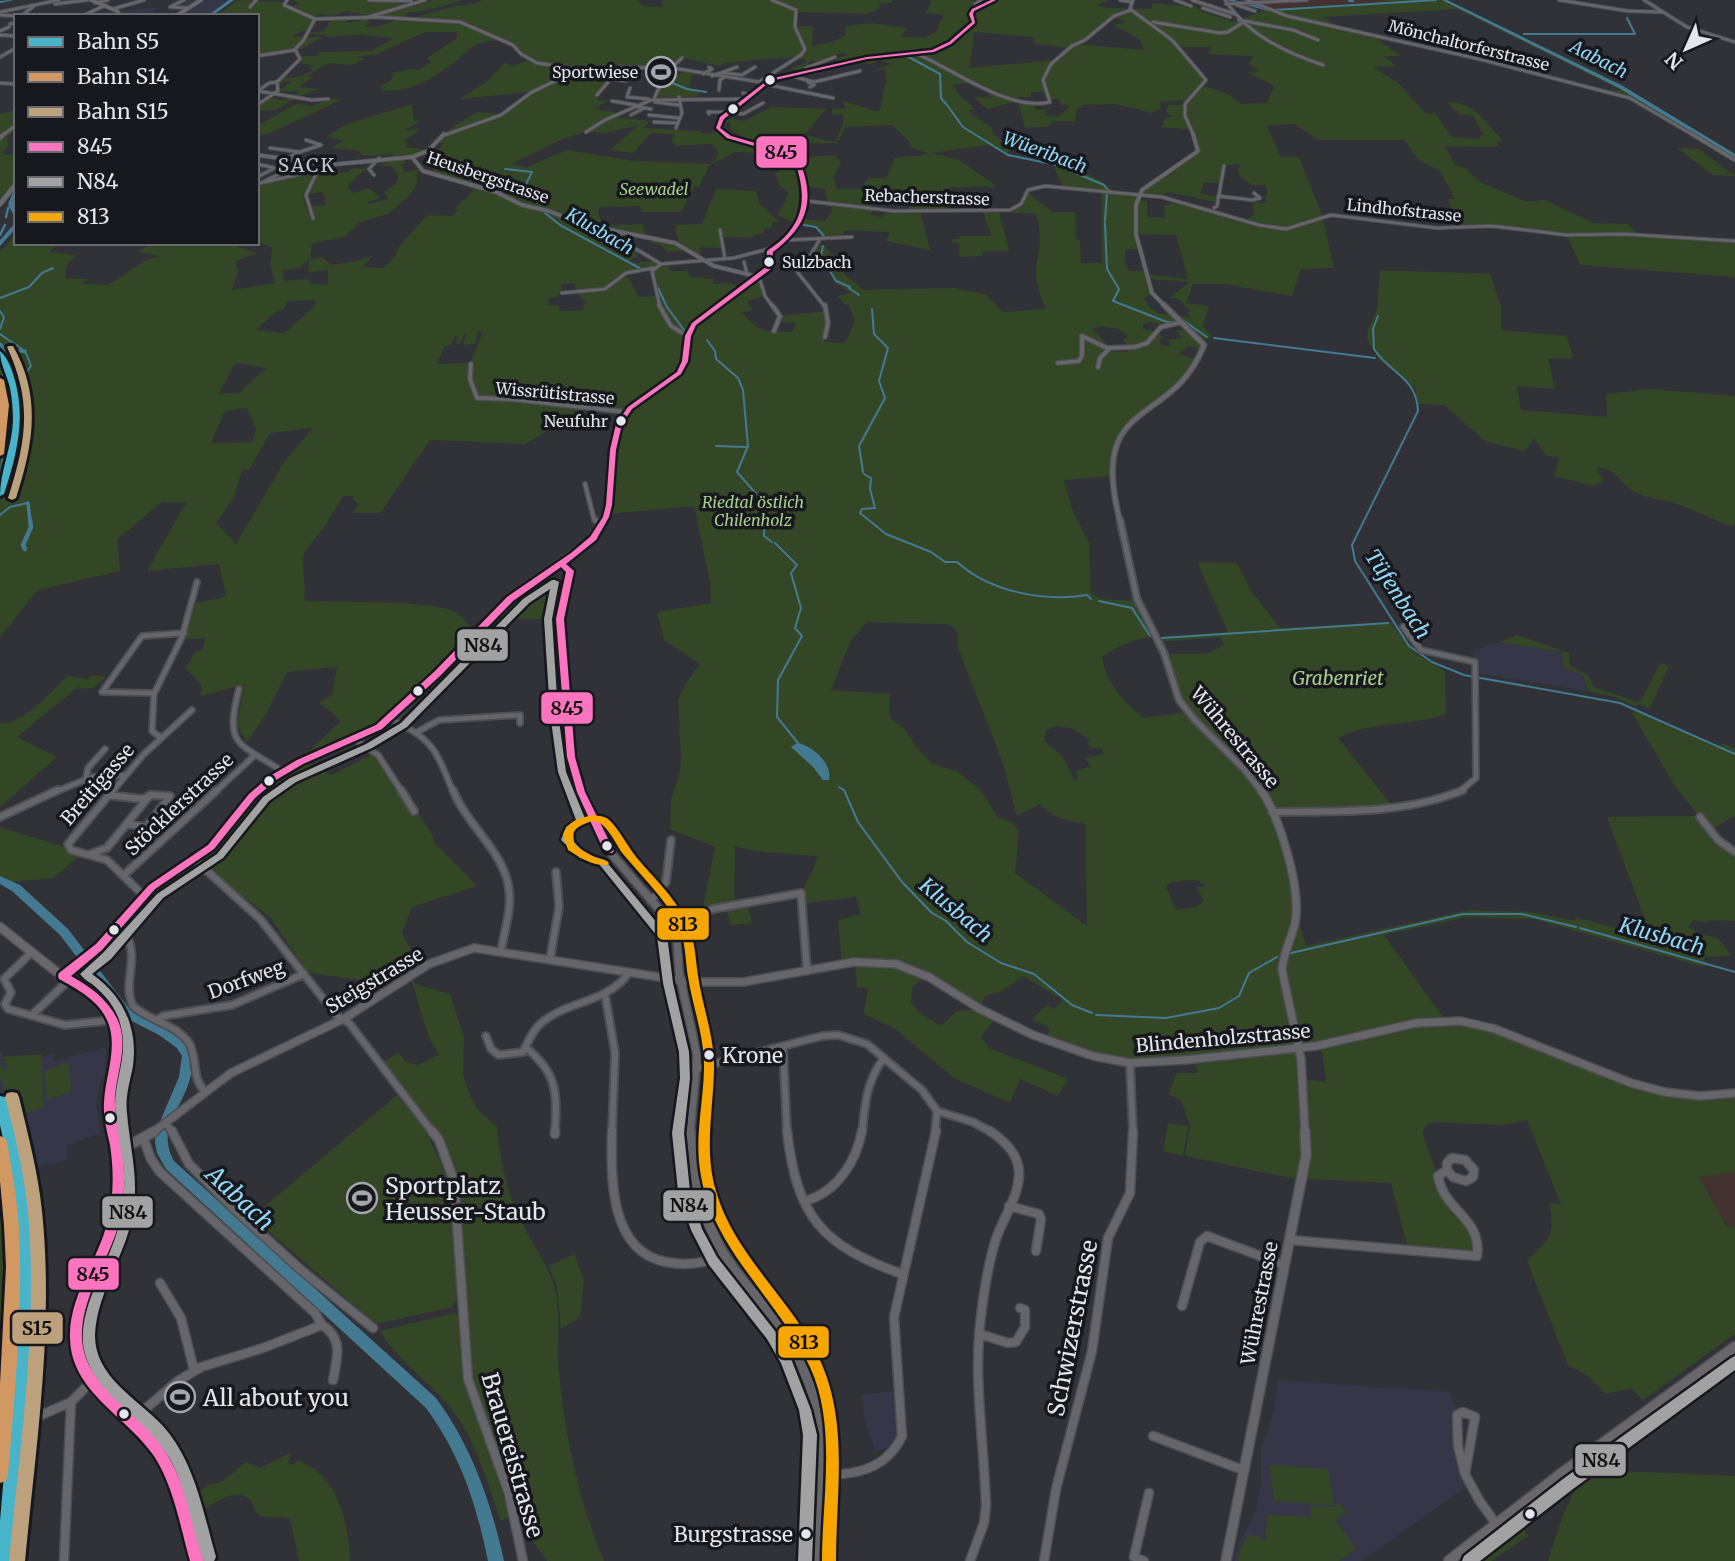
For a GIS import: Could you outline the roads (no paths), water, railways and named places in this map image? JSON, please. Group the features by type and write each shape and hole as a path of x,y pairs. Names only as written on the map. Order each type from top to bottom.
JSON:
{"main road":[{"path":"179,14 201,0"},
{"path":"91,1 113,9 118,14"},
{"path":"0,204 14,186"},
{"path":"0,928 66,978 91,993 113,1020 117,1045 109,1106 119,1176 112,1228 77,1326 79,1362 90,1383 156,1448 166,1466 197,1561"},
{"path":"1449,1561 1561,1474 1735,1347"}],"street":[{"path":"24,14 33,7 59,0"},
{"path":"0,13 108,0"},
{"path":"113,9 144,0"},
{"path":"184,0 170,7 188,8"},
{"path":"250,7 256,0"},
{"path":"287,0 284,5 315,19 456,21 502,40 537,63 579,69"},
{"path":"369,0 418,2"},
{"path":"365,18 425,0"},
{"path":"586,132 635,105 651,100 679,97 739,98 755,93 764,82 801,55 805,49 795,27 796,10 772,0"},
{"path":"981,0 975,4 983,6 994,0"},
{"path":"1120,0 1132,1 1129,7 1131,10"},
{"path":"1175,0 1191,6"},
{"path":"1192,0 1235,14"},
{"path":"1254,3 1307,0"},
{"path":"1559,0 1628,11 1662,12"},
{"path":"1644,0 1692,29 1735,42"},
{"path":"1226,2 1239,20 1275,47 1323,65"},
{"path":"1226,2 1255,11"},
{"path":"1234,4 1244,2"},
{"name":"Mönchaltorferstrasse","path":"1244,2 1630,98 1735,160"},
{"path":"50,5 67,8"},
{"path":"86,14 104,6"},
{"name":"Heusbergstrasse","path":"759,277 718,267 675,243 619,233 522,205 496,192 418,168 412,157 428,151 448,132 499,116 532,92 579,69 669,67 712,76 723,75 764,82 867,58 917,54 950,43 974,22 971,12 983,6"},
{"path":"1203,8 1239,20 1306,34 1318,40"},
{"path":"917,54 938,61 961,76 1022,103 1046,104 1050,102 1043,80 1055,60 1114,16 1131,10 1153,22 1189,57 1206,82 1188,96 1185,106 1185,114 1198,151 1140,193 1136,205 1136,236 1152,293 1182,322"},
{"path":"259,56 295,50 315,19"},
{"path":"1153,22 1220,33 1228,32 1239,20"},
{"path":"1,34 9,27"},
{"path":"259,90 269,83 277,82 300,59 295,50"},
{"path":"810,73 806,68 835,57"},
{"path":"651,100 669,67 682,58"},
{"path":"597,95 621,67"},
{"path":"703,74 712,69 709,67"},
{"path":"719,90 720,80 727,69 737,67"},
{"path":"723,75 742,75 755,67"},
{"path":"808,82 860,71"},
{"path":"615,74 630,76"},
{"path":"610,79 628,80 630,76"},
{"path":"793,76 814,85 810,87"},
{"path":"816,84 822,82 820,80"},
{"path":"259,104 276,93 279,89 277,82"},
{"path":"764,82 833,98"},
{"path":"630,88 626,96 679,105"},
{"path":"259,91 312,100 328,99"},
{"path":"746,95 717,125 720,132 729,137 795,156 804,176 807,200 788,240"},
{"path":"676,128 682,113 679,97"},
{"path":"612,101 651,109"},
{"path":"709,114 711,111 743,114 763,103"},
{"path":"631,115 644,108"},
{"path":"649,115 679,118"},
{"path":"654,122 677,123"},
{"path":"0,138 14,127"},
{"path":"283,160 321,145 306,141"},
{"path":"270,148 300,152"},
{"path":"259,155 328,165 379,158 412,157"},
{"path":"259,162 268,157"},
{"path":"374,175 369,169 379,158"},
{"path":"301,163 260,183 318,170 328,165"},
{"path":"259,164 275,168 259,176"},
{"path":"1217,209 1216,200 1224,166"},
{"path":"313,218 306,195 318,170"},
{"name":"Lindhofstrasse","path":"1005,211 1019,207 1028,190 1039,186 1140,193 1217,209 1252,223 1283,229 1298,228 1317,217 1331,215 1437,228 1492,226 1567,235 1623,234 1735,241"},
{"path":"1218,196 1252,200 1260,198 1254,193"},
{"name":"Rebacherstrasse","path":"807,200 894,211 1005,211"},
{"path":"720,230 725,259"},
{"path":"619,233 627,245 650,254 661,264"},
{"path":"562,293 606,289 626,274 661,264 725,259 772,248 788,240 852,237"},
{"path":"820,239 808,259 795,269 810,290 826,304 830,318 825,337"},
{"path":"32,1015 78,964 114,931 143,895 195,860 217,841 252,796 282,771 354,739 390,719 518,592 589,542 603,525 610,505 610,465 618,425 626,412 679,372 685,360 686,335 703,317 759,277 771,265 772,248"},
{"path":"744,262 747,274"},
{"path":"654,268 656,302 680,333 686,335"},
{"path":"759,277 765,296 780,316 774,331"},
{"path":"1058,363 1079,361 1082,355 1082,336 1110,348 1142,345 1148,341 1150,334 1182,322"},
{"name":"Wührestrasse","path":"1182,322 1204,345 1190,376 1132,419 1118,439 1111,475 1138,601 1165,654 1169,679 1178,699 1248,772 1272,812 1296,906 1294,926 1282,963 1299,1048 1306,1156 1226,1561"},
{"path":"1098,367 1100,358 1110,348"},
{"name":"Wissrütistrasse","path":"471,363 470,379 477,398 626,412"},
{"path":"585,484 594,519 603,525"},
{"path":"561,563 570,571 560,620 565,703 574,769 586,803 609,851 669,923 677,940 680,979 695,1041 697,1068 690,1124 692,1168 703,1212 724,1255 781,1328 807,1375 822,1434 817,1561"},
{"path":"160,737 152,731 150,716 153,693 184,633 197,582"},
{"path":"1272,812 1374,809 1449,799 1466,791 1476,778 1475,662 1421,650 1403,627"},
{"path":"153,693 102,692 138,639 149,634 184,633"},
{"path":"239,689 230,718 231,732 236,741 254,756 282,771"},
{"name":"Breitigasse","path":"143,895 113,864 90,854 71,850 68,844 160,737 192,710"},
{"path":"417,732 439,720 449,719 520,715 520,723"},
{"path":"390,719 417,732 438,753 460,809 502,862 508,876 510,893 500,951"},
{"path":"354,739 378,755 414,811"},
{"path":"86,777 88,768 105,749"},
{"name":"Stöcklerstrasse","path":"124,875 254,756"},
{"path":"0,817 86,777 111,773 125,775"},
{"path":"108,795 142,799 155,794 170,797 146,827 128,824"},
{"path":"90,854 107,849 150,795"},
{"path":"1700,817 1718,840 1735,852"},
{"path":"651,901 660,896 666,883 671,862 671,840"},
{"name":"Brauereistrasse","path":"195,860 260,919 342,1019 349,1023 439,1140 454,1181 468,1379 509,1494 523,1561"},
{"path":"551,959 559,907 556,872"},
{"path":"669,923 713,909 801,893 807,971"},
{"path":"127,937 133,945 134,960 129,997 131,1003 173,1029 191,1045 194,1050 197,1083 204,1090"},
{"name":"Steigstrasse","path":"117,1152 144,1140 168,1123 204,1090 265,1053 342,1019 453,953 474,948 680,979"},
{"path":"33,951 4,979 11,992 5,1004 8,1009 65,1025 113,1020"},
{"name":"Blindenholzstrasse","path":"680,979 732,983 863,962 897,964 917,972 1024,1031 1106,1058 1130,1063 1299,1048 1433,1021 1461,1021 1494,1029 1667,1093 1710,1097 1735,1093"},
{"path":"486,1036 489,1050 501,1057 523,1052 533,1032 549,1017 605,994 622,984 629,973"},
{"name":"Dorfweg","path":"157,1020 163,1016 232,1005 304,974"},
{"path":"605,994 614,1036 612,1181 622,1224 638,1251 654,1261 673,1264 704,1262 724,1255"},
{"path":"697,1068 822,1036 838,1035 867,1044 922,1090 937,1111 986,1129 1009,1146 1015,1155 1019,1172 995,1241 983,1292 976,1367 986,1506 984,1523 970,1561"},
{"path":"783,1046 791,1166 805,1201 815,1220 840,1249 875,1267 902,1274"},
{"path":"525,1047 543,1061 555,1081 555,1134"},
{"path":"805,1201 818,1198 831,1188 856,1158 862,1143 869,1080 877,1064 884,1058"},
{"name":"Schwizerstrasse","path":"1044,1561 1056,1489 1092,1351 1108,1238 1130,1193 1134,1111 1130,1094 1130,1063"},
{"path":"822,1476 853,1473 880,1466 889,1460 899,1444 904,1427 894,1317 937,1126 937,1111"},
{"path":"168,1123 178,1149 191,1166 250,1223 373,1328"},
{"path":"144,1140 150,1159 160,1172 315,1313 322,1325 334,1335 339,1344 333,1380"},
{"path":"1290,1240 1302,1244 1477,1256 1479,1242 1473,1224 1447,1201 1438,1187 1438,1176 1447,1170"},
{"path":"1009,1206 1038,1214 1041,1219 1036,1251"},
{"path":"1182,1306 1200,1242 1207,1236 1284,1265"},
{"path":"160,1283 181,1318 194,1370"},
{"path":"980,1334 1009,1343 1016,1342 1022,1334 1026,1315 1025,1310 1020,1308"},
{"path":"131,1421 194,1370 322,1325"},
{"path":"0,1485 3,1432 71,1402 90,1383"},
{"path":"64,1561 71,1402"},
{"path":"1465,1475 1475,1417 1463,1412 1457,1415 1455,1439 1465,1475 1477,1500 1497,1525"},
{"path":"1153,1436 1243,1470"},
{"path":"1144,1561 1134,1557 1149,1493"}],"water":[{"path":"797,743 809,747 820,756 828,768 829,780 823,780 791,747"}],"waterway":[{"name":"Aabach","path":"0,2 10,0"},
{"name":"Aabach","path":"212,14 232,0"},
{"path":"1229,0 1238,2"},
{"path":"1273,10 1436,0"},
{"name":"Aabach","path":"1444,0 1621,87 1735,156"},
{"path":"1247,4 1268,10"},
{"path":"1524,34 1635,34 1627,18"},
{"name":"Wüeribach","path":"882,55 901,53"},
{"name":"Wüeribach","path":"856,58 879,55"},
{"name":"Wüeribach","path":"907,56 940,74 941,98 946,104"},
{"name":"Wüeribach","path":"814,73 847,64"},
{"path":"665,80 687,89 706,92"},
{"name":"Wüeribach","path":"947,105 963,127 1008,155 1057,165 1104,185 1108,190"},
{"name":"Klusbach","path":"505,169 532,172 524,188 536,195 540,205"},
{"name":"Wüeribach","path":"1105,221 1107,192"},
{"name":"Aabach","path":"14,197 11,204 14,210"},
{"path":"6,217 8,208 14,205"},
{"name":"Klusbach","path":"545,213 560,225 643,270"},
{"name":"Wüeribach","path":"1105,223 1107,269 1119,289 1113,301 1167,322 1175,322"},
{"path":"0,235 5,225"},
{"path":"804,225 816,227 824,236"},
{"name":"Aabach","path":"0,244 14,226"},
{"path":"823,246 821,256 836,281 850,287"},
{"path":"0,298 29,287 42,273 53,268"},
{"name":"Klusbach","path":"658,288 667,307 684,330"},
{"path":"849,288 859,295"},
{"path":"863,472 859,446 885,398 879,381 888,348 874,334 872,309"},
{"path":"0,311 4,317 0,329"},
{"name":"Tüfenbach","path":"1378,316 1373,329 1374,349 1413,390 1418,411 1352,545 1355,561 1409,646 1432,662 1464,675 1620,703 1735,754"},
{"name":"Wüeribach","path":"1184,321 1207,337"},
{"path":"0,334 22,349"},
{"name":"Wüeribach","path":"1214,338 1375,358"},
{"name":"Klusbach","path":"707,340 715,351 716,359 738,378 743,390 748,446 737,472 765,504 764,536 772,542"},
{"path":"0,344 7,351 25,351"},
{"path":"21,351 26,353 31,366 21,380"},
{"name":"Aabach","path":"0,363 7,375 12,403 10,433 0,475"},
{"path":"716,446 746,447"},
{"path":"864,474 871,478 870,489 875,508 862,509 860,513 886,534 931,552 945,562 957,562 985,581 1001,587 1036,596 1087,595 1091,599"},
{"path":"0,515 10,507 28,503"},
{"path":"28,503 30,521"},
{"path":"25,549 23,545 31,527 30,520"},
{"name":"Klusbach","path":"775,543 797,565 791,573 801,608 795,628 802,636 778,680 777,717 798,743"},
{"path":"1099,601 1132,608 1150,636"},
{"path":"1162,638 1388,623"},
{"name":"Klusbach","path":"839,787 844,790 858,822 902,882 932,913 946,921 967,942 1001,963 1034,974 1072,1005 1092,1013"},
{"name":"Aabach","path":"0,880 16,888 64,932 126,1013 163,1032 181,1045 188,1055 186,1074 162,1131 163,1153 170,1165 431,1403 465,1458 480,1498 496,1561"},
{"name":"Klusbach","path":"1291,953 1463,914 1522,914 1576,927"},
{"name":"Klusbach","path":"1580,928 1735,972"},
{"name":"Klusbach","path":"1096,1015 1166,1018 1219,1008 1239,996 1249,973 1277,957"}],"rail line":[{"name":"S15","path":"11,347 25,384 29,422 23,460 12,498"},
{"name":"S5","path":"0,353 14,388 16,405 15,440 0,494"},
{"name":"S14","path":"0,380 5,405 0,454"},
{"name":"S15","path":"12,1097 26,1154 35,1211 38,1269 34,1386 17,1561"},
{"name":"S5","path":"0,1101 18,1179 25,1256 24,1333 5,1561"},
{"name":"S14","path":"0,1142 7,1184 13,1267 10,1350 0,1475"}],"place":[{"name":"Sportwiese","path":"661,72"},
{"name":"Sulzbach","path":"769,262"},
{"name":"Neufuhr","path":"621,421"},
{"name":"Krone","path":"709,1055"},
{"name":"Sportplatz Heusser-Staub","path":"362,1198"},
{"name":"All about you","path":"180,1397"},
{"name":"Burgstrasse","path":"806,1534"}],"district":[{"name":"SACK","path":"307,165"}],"park label":[{"name":"Seewadel","path":"654,189"},
{"name":"Riedtal östlich Chilenholz","path":"753,511"},
{"name":"Grabenriet","path":"1338,678"}]}
